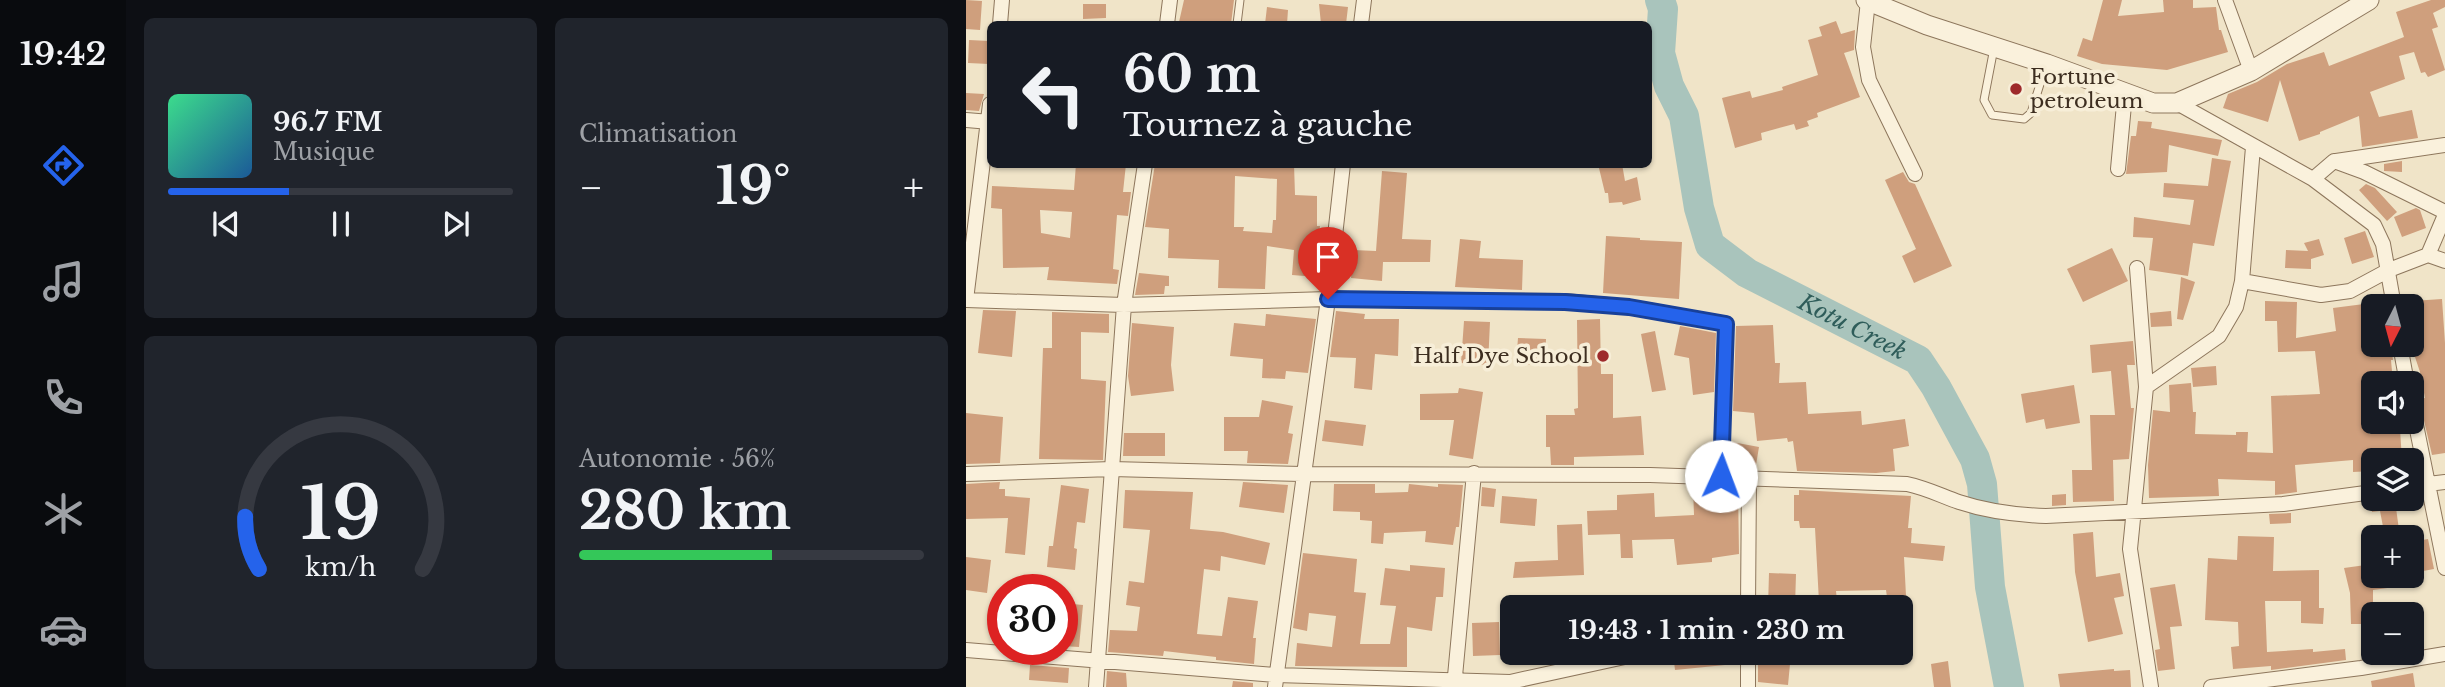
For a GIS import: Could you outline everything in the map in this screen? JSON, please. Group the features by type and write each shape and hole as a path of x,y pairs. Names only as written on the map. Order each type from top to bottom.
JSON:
{"street":[{"path":"1000,21 1002,0"},
{"path":"1167,21 1170,0"},
{"path":"1361,21 1364,0"},
{"path":"2225,0 2251,71"},
{"path":"1915,174 1869,80 1863,47 1867,1 1927,25 2047,64 2125,94 2153,103 2177,103 2251,71 2369,0"},
{"path":"2118,169 2125,94"},
{"path":"2177,103 2313,179 2374,225 2383,244 2392,294"},
{"path":"966,120 987,122"},
{"path":"987,137 966,300 1124,305 1328,299 1565,302 1629,307 1726,324 1721,476"},
{"path":"2313,179 2334,161 2445,145"},
{"path":"2146,387 2219,336 2236,307 2242,281 2253,147"},
{"path":"2334,161 2364,172 2445,214 2428,255"},
{"path":"1096,687 1124,305 1144,168"},
{"path":"1275,681 1328,299 1343,168"},
{"path":"2242,281 2321,295 2350,291 2389,270 2428,255 2445,261"},
{"path":"2137,268 2146,387 2130,549 2151,687"},
{"path":"2418,434 2445,568"},
{"path":"966,474 1112,469 1303,474 1474,473 1749,477 1908,484 1924,487 1968,504 2046,516 2283,504 2361,494"},
{"path":"1455,684 1474,473"},
{"path":"1748,595 1749,477"},
{"path":"2424,484 2445,482"},
{"path":"966,650 1098,660 1275,681 1455,684 1510,682 1588,665"},
{"path":"2211,687 2273,683 2445,654"},
{"path":"1748,665 1748,687"}],"lane":[{"path":"1237,21 1240,0"},
{"path":"1994,48 1984,100 1992,115 2024,119 2031,113 2047,64"}],"building":[{"path":"966,0 982,1 980,30 966,29"},
{"path":"1184,0 1234,0 1231,21 1179,21"},
{"path":"2103,0 2122,0 2118,16 2164,12 2163,0 2193,0 2193,8 2216,7 2219,30 2228,52 2167,70 2102,64 2077,56 2083,38 2092,41"},
{"path":"2431,0 2445,0 2445,7 2433,13 2438,27 2432,29 2445,70 2428,77 2425,72 2421,73 2414,52 2399,56 2405,79 2370,92 2379,117 2412,110 2418,138 2362,147 2359,116 2299,141 2280,80 2268,122 2223,108 2228,94 2257,82 2287,64 2324,52 2329,66 2404,37 2396,12"},
{"path":"1083,4 1106,4 1106,18 1083,19"},
{"path":"1319,4 1348,7 1346,21 1321,21"},
{"path":"1267,7 1288,10 1287,21 1265,21"},
{"path":"1836,21 1841,34 1855,30 1854,50 1844,53 1860,97 1817,113 1818,117 1807,121 1809,126 1796,130 1794,124 1761,133 1762,140 1735,148 1722,98 1750,91 1752,98 1783,90 1782,87 1818,75 1808,40 1822,36 1819,27"},
{"path":"969,40 987,41 987,64 968,63"},
{"path":"966,93 984,94 979,111 966,110"},
{"path":"2138,121 2152,122 2151,128 2222,140 2218,156 2169,145 2167,172 2126,174 2131,136 2136,136"},
{"path":"2212,158 2231,161 2214,246 2193,243 2188,276 2149,270 2153,238 2133,237 2134,217 2190,225 2194,200 2163,197 2164,183 2208,186"},
{"path":"2402,161 2402,172 2384,171 2384,164"},
{"path":"1076,168 1126,168 1123,192 1131,192 1128,216 1117,215 1113,269 1119,270 1117,284 1047,280 1049,267 1003,268 1002,209 991,208 992,186 1074,190","holes":["1040,210 1072,212 1070,238 1041,233"]},
{"path":"1154,168 1294,168 1295,195 1317,196 1317,226 1320,226 1315,259 1318,259 1317,277 1292,275 1294,250 1267,246 1265,289 1218,288 1219,260 1168,258 1169,229 1145,227","holes":["1235,176 1277,179 1276,220 1273,220 1272,233 1243,231 1244,227 1234,227"]},
{"path":"1599,168 1623,168 1625,181 1637,177 1641,200 1623,205 1622,202 1609,203 1608,193 1605,193"},
{"path":"1382,171 1407,173 1402,239 1431,240 1430,262 1383,262 1382,281 1351,278 1353,250 1376,251"},
{"path":"1903,172 1909,182 1915,184 1952,266 1914,283 1902,256 1916,249 1885,180"},
{"path":"2366,184 2375,188 2397,212 2387,221 2359,190"},
{"path":"2416,208 2420,210 2426,228 2402,237 2394,217"},
{"path":"2365,231 2374,257 2352,264 2344,238"},
{"path":"1606,236 1682,242 1679,299 1603,293"},
{"path":"1460,239 1481,241 1479,258 1523,260 1522,290 1455,287"},
{"path":"2319,239 2324,255 2311,259 2311,269 2285,268 2286,250 2308,251 2304,243"},
{"path":"2112,248 2128,281 2083,302 2067,269"},
{"path":"1139,273 1169,276 1169,286 1165,286 1164,294 1135,295"},
{"path":"2181,277 2195,282 2183,320 2177,319"},
{"path":"2442,299 2445,343 2445,453 2432,455 2424,421 2424,371 2420,371 2415,357 2424,357 2424,300"},
{"path":"2265,301 2297,302 2296,338 2336,331 2333,308 2361,304 2361,357 2393,357 2393,360 2392,371 2361,371 2361,434 2400,434 2401,448 2361,448 2361,472 2353,472 2353,460 2295,465 2297,492 2275,495 2275,481 2218,479 2219,496 2149,498 2148,465 2153,410 2170,412 2169,385 2191,383 2193,412 2196,412 2195,434 2236,435 2236,432 2248,432 2247,452 2273,453 2271,396 2320,394 2315,351 2278,352 2277,321 2265,321"},
{"path":"983,310 1016,311 1012,357 978,353"},
{"path":"1336,311 1365,314 1364,319 1399,319 1398,356 1375,354 1372,390 1354,388 1356,358 1330,357"},
{"path":"2171,311 2172,326 2151,327 2150,313"},
{"path":"1052,312 1109,314 1109,333 1081,332 1081,379 1106,381 1103,460 1039,459 1043,348 1052,348"},
{"path":"1266,314 1316,319 1308,373 1286,371 1285,379 1262,378 1263,359 1230,356 1234,323 1265,326"},
{"path":"1600,319 1601,374 1613,374 1613,418 1641,416 1644,455 1574,457 1574,465 1551,465 1550,447 1546,447 1546,415 1575,415 1574,409 1578,408 1577,320"},
{"path":"1464,321 1490,322 1488,365 1461,363"},
{"path":"1132,323 1174,327 1171,365 1174,391 1131,396 1128,376"},
{"path":"1773,325 1775,363 1780,363 1779,383 1806,382 1808,414 1861,411 1862,425 1905,419 1909,446 1893,449 1895,471 1797,471 1793,441 1788,442 1787,438 1757,441 1754,413 1733,411 1736,326"},
{"path":"1680,326 1716,333 1714,392 1693,395 1689,358 1674,355"},
{"path":"1655,331 1666,390 1652,392 1641,334"},
{"path":"1518,338 1546,339 1545,365 1516,364"},
{"path":"2133,341 2135,365 2127,365 2131,408 2134,408 2129,459 2113,460 2114,501 2073,502 2072,470 2092,470 2090,415 2115,415 2111,371 2092,373 2090,345"},
{"path":"2216,366 2217,385 2193,387 2191,368"},
{"path":"2074,385 2080,423 2046,429 2044,419 2026,423 2021,394"},
{"path":"1459,388 1483,392 1473,459 1449,455 1454,420 1420,420 1420,394 1458,393"},
{"path":"1262,400 1293,406 1288,433 1293,434 1288,464 1247,463 1248,451 1224,451 1224,417 1259,417"},
{"path":"966,413 1003,417 1000,463 966,464"},
{"path":"1325,420 1366,425 1363,446 1322,441"},
{"path":"1124,433 1165,433 1165,456 1123,456"},
{"path":"1732,442 1759,447 1756,465 1731,460"},
{"path":"1000,482 999,489 1005,489 1005,496 1030,498 1025,555 1005,553 1008,518 966,519 966,484"},
{"path":"1243,482 1288,485 1284,513 1239,507"},
{"path":"1334,484 1375,484 1375,493 1408,492 1409,484 1438,487 1438,484 1463,485 1459,527 1456,527 1453,545 1425,542 1426,531 1384,533 1383,544 1371,543 1372,521 1360,520 1360,512 1333,511"},
{"path":"1061,485 1089,489 1085,523 1077,522 1075,570 1047,567 1049,546 1053,546"},
{"path":"1693,486 1738,488 1739,554 1712,558 1712,562 1677,565 1674,539 1632,540 1633,558 1621,558 1620,534 1588,535 1587,511 1617,510 1617,495 1654,493 1655,517 1694,515"},
{"path":"1482,487 1496,489 1494,507 1481,506"},
{"path":"1125,490 1193,492 1190,529 1223,532 1270,543 1265,565 1221,556 1220,571 1204,569 1197,634 1222,636 1228,597 1258,601 1253,638 1256,638 1254,664 1164,651 1163,656 1108,652 1110,630 1137,631 1140,607 1126,605 1129,581 1144,583 1150,530 1123,528"},
{"path":"1799,490 1911,496 1908,528 1912,528 1911,543 1945,546 1943,561 1904,557 1906,595 1887,595 1886,590 1836,591 1836,595 1819,595 1815,528 1800,528 1799,521 1794,521 1794,495 1799,495"},
{"path":"2066,494 2066,505 2052,506 2052,495"},
{"path":"1502,496 1537,499 1535,526 1500,523"},
{"path":"2380,511 2396,511 2398,525 2383,525"},
{"path":"2291,513 2291,523 2270,524 2269,514"},
{"path":"1582,524 1584,575 1513,578 1515,562 1558,560 1557,525"},
{"path":"2093,532 2096,577 2120,573 2124,596 2114,598 2123,634 2088,642 2075,572 2073,534"},
{"path":"2238,536 2274,537 2273,571 2319,570 2319,608 2324,608 2323,624 2301,623 2301,601 2265,601 2267,652 2345,649 2346,660 2271,670 2271,666 2233,669 2231,647 2239,646 2238,622 2205,620 2208,558 2237,560"},
{"path":"2428,539 2434,569 2424,571 2424,540"},
{"path":"1303,553 1357,559 1354,592 1366,593 1360,644 1390,644 1396,606 1380,605 1385,568 1410,571 1410,565 1445,568 1443,597 1436,597 1432,631 1407,627 1407,667 1295,666 1297,643 1332,647 1336,616 1309,613 1307,631 1293,628"},
{"path":"966,557 991,560 989,574 987,574 987,593 966,590"},
{"path":"2361,566 2361,588 2387,588 2373,590 2373,602 2361,602 2361,624 2351,624 2350,593 2344,568"},
{"path":"1769,573 1796,574 1795,595 1768,595"},
{"path":"2175,584 2182,626 2170,627 2175,669 2158,671 2155,650 2160,649 2150,588"},
{"path":"1078,605 1083,605 1078,647"},
{"path":"1499,622 1500,655 1473,656 1472,623"},
{"path":"1948,661 1951,687 1934,687 1931,664"},
{"path":"1030,665 1069,668 1068,683 1029,680"},
{"path":"1674,665 1725,665 1675,670"},
{"path":"1758,665 1790,665 1788,685 1758,682"},
{"path":"2130,670 2131,687 2060,687 2058,674"},
{"path":"1107,671 1126,673 1127,687 1106,687"},
{"path":"2413,673 2415,687 2372,687 2371,681"},
{"path":"1233,681 1253,683 1253,687 1232,687"}],"waterway":[{"name":"Kotu Creek","path":"1660,0 1663,9 1660,53 1669,86 1684,116 1699,208 1710,245 1747,273 1918,360 1936,387 1975,459 1982,484 1990,587 2009,687"}],"place":[{"name":"Fortune petroleum","path":"2016,89"},
{"name":"Half Dye School","path":"1603,356"}],"route":[{"path":"1328,299 1565,302 1629,307 1726,324 1721,476"}]}
